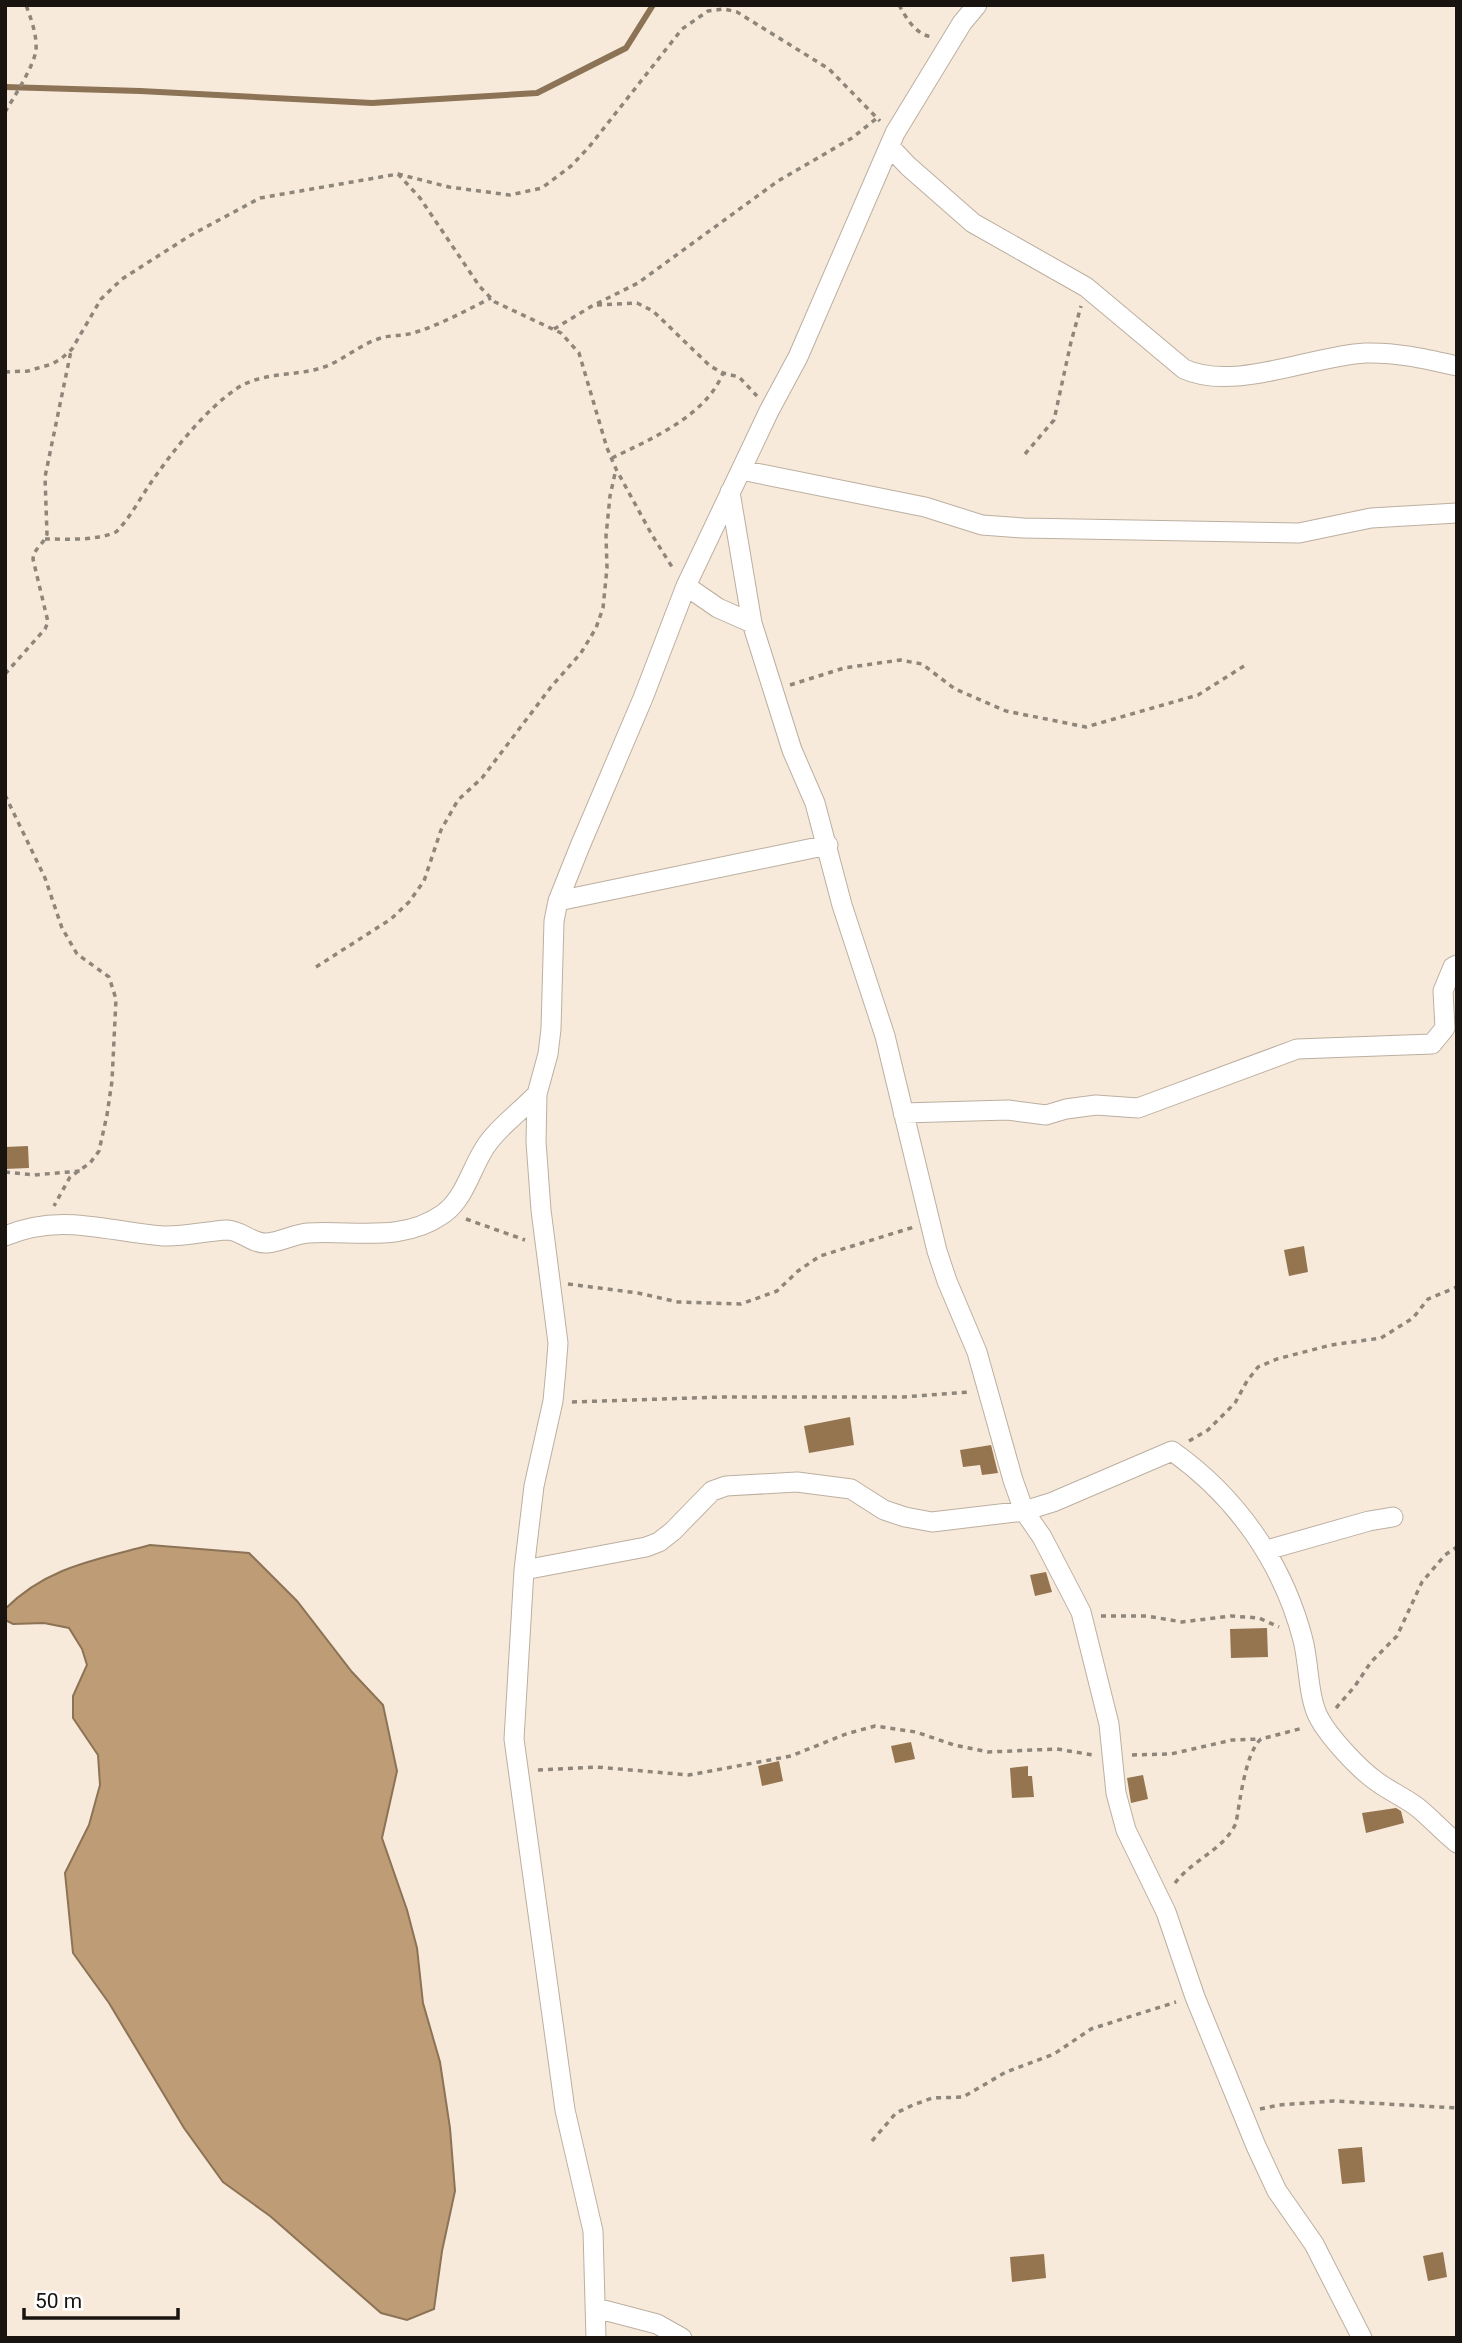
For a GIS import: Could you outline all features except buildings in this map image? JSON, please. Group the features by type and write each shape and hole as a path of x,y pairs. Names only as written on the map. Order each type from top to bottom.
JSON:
{"street":[{"path":"596,2338 593,2231 565,2110 514,1739 524,1570 534,1486 553,1401 558,1343 538,1174 537,1094 548,1054 551,1029 553,939 558,901 643,698 686,586 769,411 798,357 893,140 951,40 977,5"},
{"path":"893,140 908,166 973,223 1086,287 1184,369 1198,376 1242,375 1364,353 1404,354 1457,366"},
{"path":"741,470 925,507 982,525 1023,528 1299,533 1371,518 1457,513"},
{"path":"730,492 751,624 792,750 815,803 828,845 842,905 884,1036 929,1224 947,1281 977,1352 1024,1511 1042,1537 1081,1612 1109,1724 1116,1793 1122,1817 1131,1843 1166,1912 1195,1997 1277,2191 1314,2244 1362,2338"},
{"path":"686,586 710,603 751,624"},
{"path":"558,901 828,845"},
{"path":"903,1113 1008,1110 1046,1115 1096,1105 1138,1108 1297,1049 1432,1044 1445,1028 1443,991 1453,967 1457,965"},
{"path":"5,1236 64,1224 96,1225 164,1236 231,1230 267,1243 308,1233 400,1233 424,1225 442,1215 458,1196 488,1143 537,1094"},
{"path":"524,1570 646,1547 659,1542 685,1520 712,1491 740,1484 797,1482 850,1489 884,1510 919,1521 932,1522 1024,1511 1053,1502 1172,1451 1194,1466 1223,1495 1251,1526 1267,1550 1303,1639 1314,1702 1320,1721 1328,1733 1371,1777 1419,1808 1457,1843"},
{"path":"1267,1550 1369,1521 1393,1517"},
{"path":"596,2308 657,2324 682,2338"}],"path":[{"path":"5,112 36,51 34,28 26,5"},
{"path":"899,5 908,21 923,35 951,40"},
{"path":"5,372 28,371 62,358 72,349 101,299 122,279 191,235 260,198 398,174 449,187 510,195 542,188 571,166 589,147 682,29 708,11 724,9 737,12 829,69 877,118 893,140"},
{"path":"554,329 638,283 778,181 852,138 877,118"},
{"path":"398,174 420,198 480,288 495,302 561,333 579,353 616,469 652,535 686,586"},
{"path":"1025,454 1054,420 1086,287"},
{"path":"45,539 82,539 116,532 170,456 218,403 237,388 255,380 321,368 382,337 409,334 442,323 491,298"},
{"path":"593,306 637,303 645,307 674,329 710,366 742,379 769,411"},
{"path":"5,674 45,629 48,622 33,559 34,552 45,539 45,477 72,349"},
{"path":"612,458 670,429 715,391 723,373"},
{"path":"316,967 391,919 410,902 424,881 441,830 457,800 482,778 551,687 581,653 596,628 603,608 610,496 616,469"},
{"path":"776,701 781,691 795,682 844,668 900,660 922,664 955,689 1006,711 1086,727 1198,695 1244,666"},
{"path":"5,795 45,878 62,928 77,954 109,977 116,999 111,1080 99,1151 90,1163 70,1177 39,1227"},
{"path":"5,1172 34,1175 80,1170"},
{"path":"442,1215 464,1219 547,1248"},
{"path":"551,1281 638,1293 678,1302 741,1304 778,1291 798,1270 820,1256 929,1224"},
{"path":"1172,1451 1208,1430 1235,1403 1258,1367 1277,1359 1331,1345 1381,1338 1413,1318 1428,1299 1457,1287"},
{"path":"553,1401 902,1397 974,1392 990,1396"},
{"path":"519,1770 596,1767 689,1775 791,1756 846,1734 875,1726 916,1732 954,1745 989,1752 1057,1749 1091,1755 1171,1754 1232,1740 1261,1739 1310,1726 1336,1709 1371,1662 1397,1636 1422,1583 1445,1555 1457,1547"},
{"path":"1081,1612 1100,1616 1147,1616 1182,1622 1231,1616 1259,1618 1303,1639"},
{"path":"1166,1912 1174,1885 1183,1872 1233,1831 1250,1760 1257,1742 1261,1739"},
{"path":"872,2141 896,2113 913,2105 932,2098 963,2096 1006,2072 1054,2054 1091,2029 1195,1997"},
{"path":"1243,2114 1279,2105 1334,2101 1457,2108"}],"shaded area":[{"path":"150,1545 249,1553 297,1601 352,1672 383,1705 397,1771 382,1838 417,1948 423,2003 440,2062 450,2128 455,2191 442,2251 434,2309 407,2320 381,2313 270,2216 223,2182 184,2128 109,2003 73,1953 65,1873 89,1825 100,1785 98,1755 73,1718 73,1696 87,1665 82,1649 69,1628 44,1623 13,1624 5,1620 5,1609 38,1583 55,1574"}],"waterway":[{"path":"5,87 372,103 537,93 626,48 653,5"}]}
